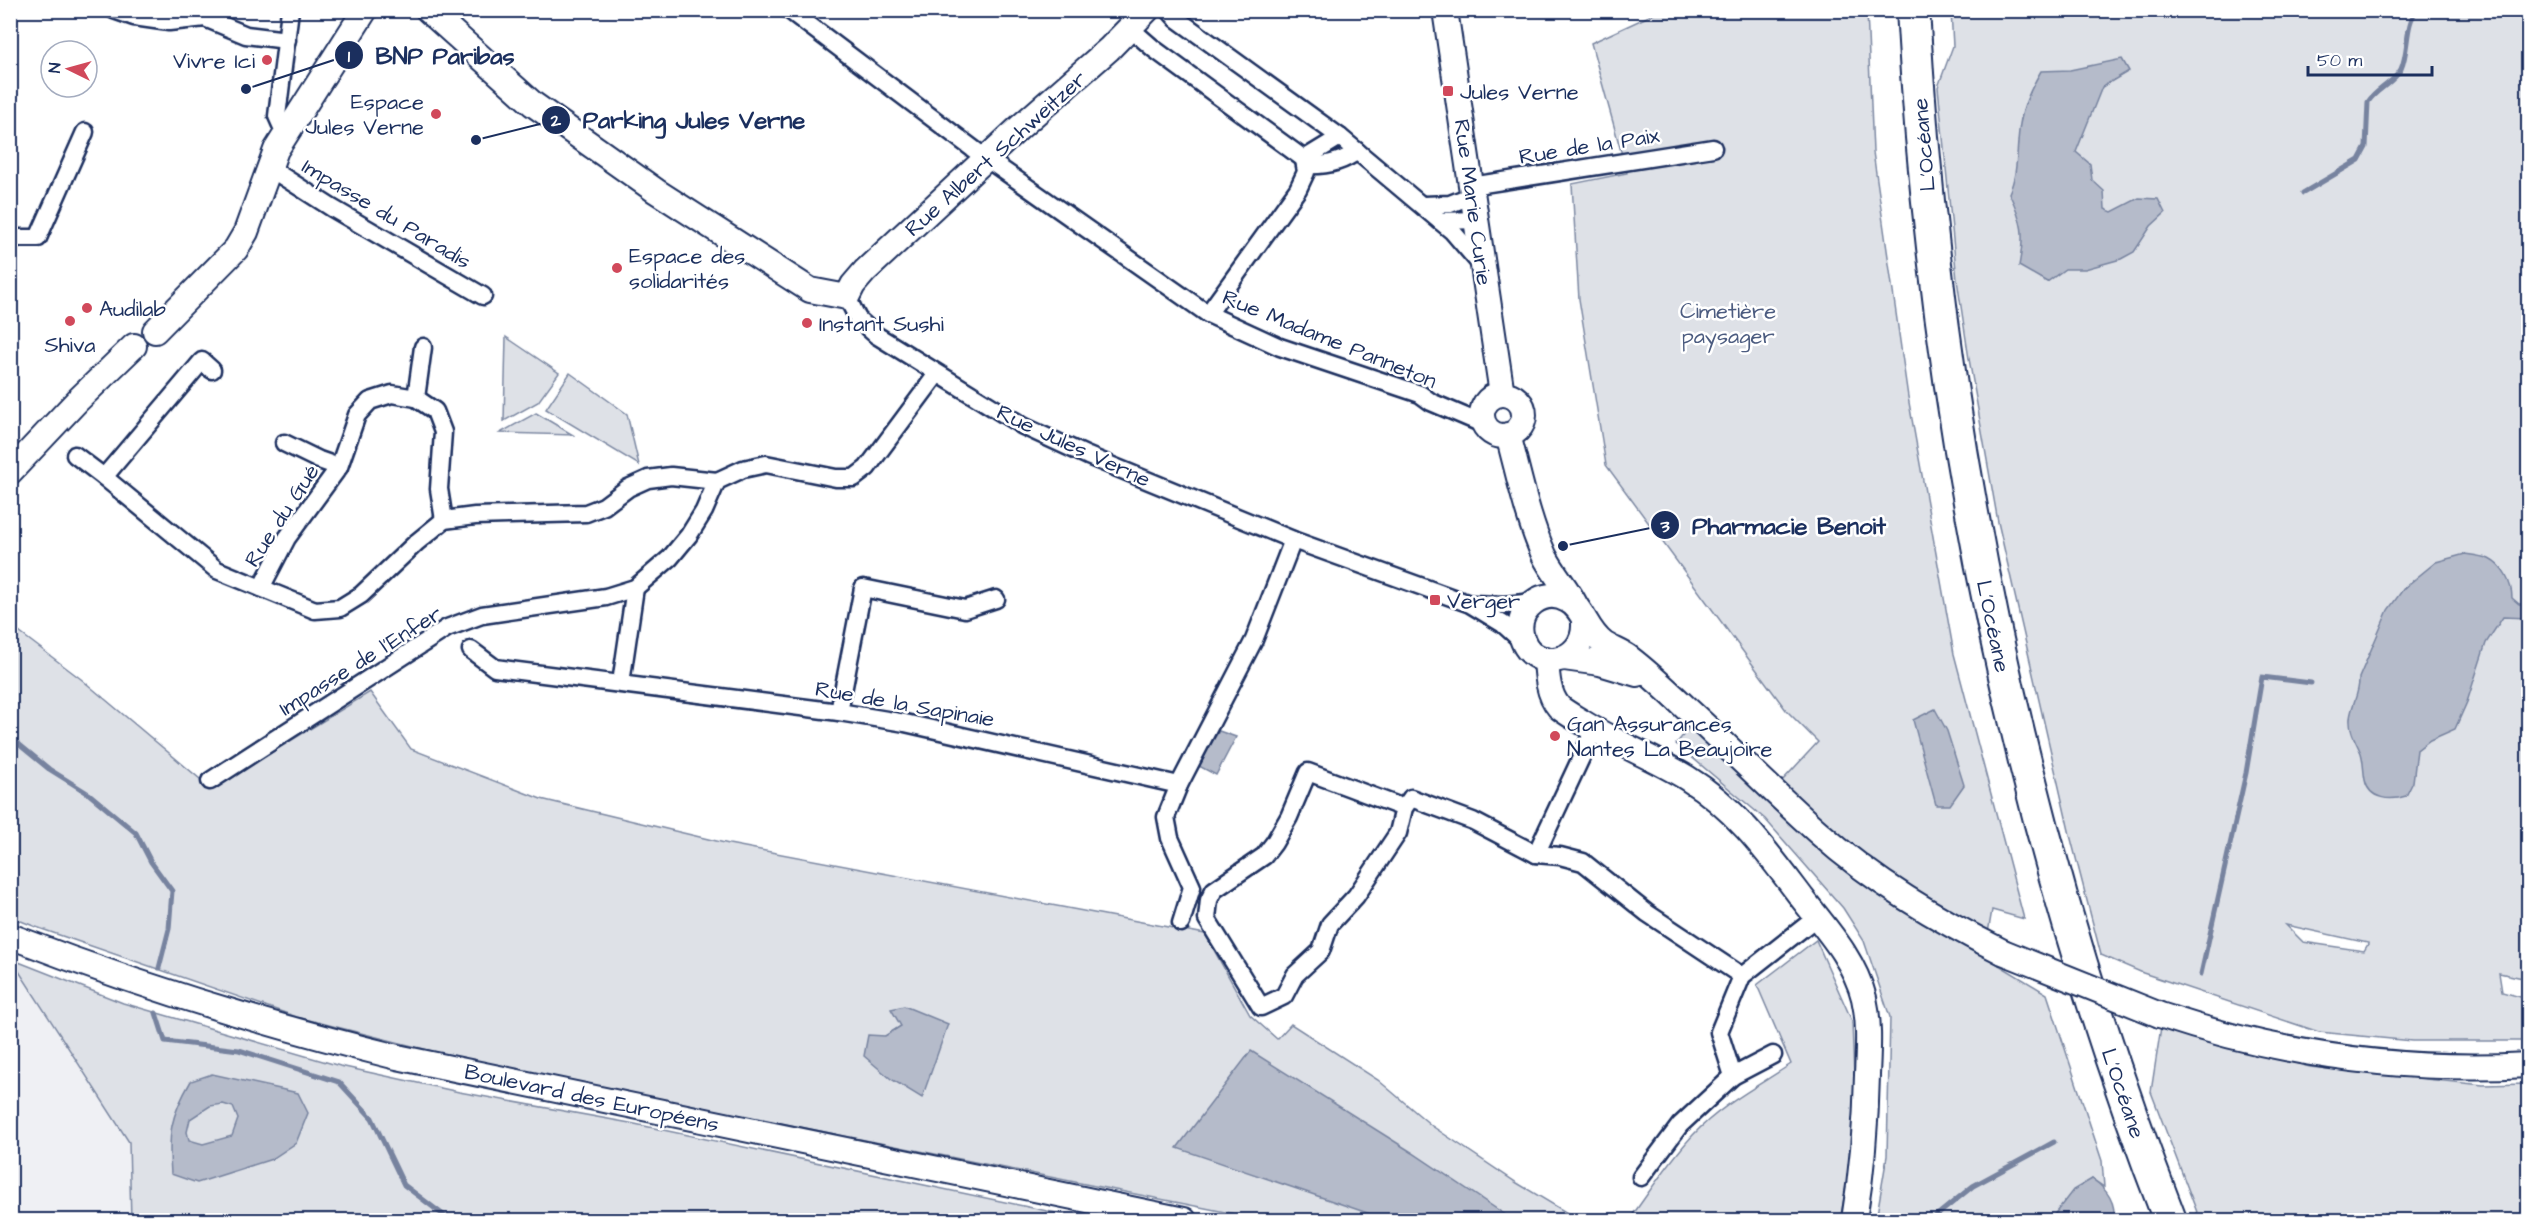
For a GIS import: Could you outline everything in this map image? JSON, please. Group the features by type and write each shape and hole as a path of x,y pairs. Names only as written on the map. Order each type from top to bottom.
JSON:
{"highway":[{"name":"L’Océane","path":"1892,10 1906,204 1927,372 1951,518 1975,636 2006,771 2049,930 2098,1084 2147,1221"},
{"name":"L’Océane","path":"1913,10 1923,151 1939,298 1965,472 1992,618 2037,809 2070,925 2118,1076 2170,1221"}],"main road":[{"path":"10,472 78,400 134,346 132,333 138,326 145,325 155,331 236,249 252,218 268,167 285,135 365,10"},
{"path":"428,10 533,104 650,187 810,290 847,297"},
{"name":"Rue Marie Curie","path":"1445,10 1502,394"},
{"name":"Rue Albert Schweitzer","path":"847,297 853,285 865,271 1138,17"},
{"path":"1502,394 1520,402 1524,414 1520,428 1508,435 1495,434 1485,425 1483,412 1493,397 1502,394"},
{"path":"1508,435 1525,500 1545,556 1568,589 1594,636 1627,656 1786,803 1856,863 1908,900 1951,926 2003,952 2160,1015 2251,1042 2324,1056 2426,1066 2529,1065"},
{"path":"1545,556 1537,600 1522,618 1520,631 1524,643 1535,655 1600,663 1656,681"},
{"path":"1537,600 1561,597 1580,614 1580,644 1574,652 1555,659"},
{"path":"1555,659 1548,679 1554,700 1566,712 1594,730 1684,776 1731,810 1777,863 1843,951 1864,998 1869,1034 1864,1156 1854,1221"},
{"name":"Boulevard des Européens","path":"10,936 178,998 322,1039 397,1057 1184,1221"}],"street":[{"path":"114,10 134,17 169,22 207,14 246,35 287,40"},
{"path":"285,135 277,116 290,10"},
{"name":"Rue Madame Panneton","path":"789,10 988,159 1208,314 1280,347 1420,394 1431,402 1485,425"},
{"path":"1169,10 1177,20 1340,137 1424,205 1452,231 1484,269"},
{"path":"1138,17 1154,49 1304,162 1320,166 1347,159 1357,151"},
{"path":"10,238 38,238 85,132"},
{"path":"1304,162 1340,137"},
{"name":"Rue de la Paix","path":"1424,205 1443,206 1472,190 1713,148"},
{"path":"1208,314 1298,189 1306,172 1304,162"},
{"name":"Impasse du Paradis","path":"268,167 332,208 483,296"},
{"path":"1440,220 1477,220"},
{"name":"Rue Jules Verne","path":"847,297 858,319 866,327 1023,426 1088,456 1293,540 1470,604 1503,624 1524,643"},
{"path":"423,347 416,398 435,411 442,432 440,489 444,520"},
{"path":"104,477 202,361 213,370"},
{"path":"75,455 217,570 315,610 340,608 361,595 444,520 475,516 586,513 604,506 628,488 648,479 671,476 717,481 743,469 766,464 836,478 854,478 867,468 938,374"},
{"name":"Rue du Gué","path":"261,588 287,538 339,467 357,415 370,400 392,394 416,398"},
{"name":"Rue du Gué","path":"284,442 319,460 339,467"},
{"name":"Impasse de l'Enfer","path":"210,781 447,628 482,615 606,597 635,588 670,558 689,535 704,511 717,481"},
{"path":"1181,923 1192,887 1170,838 1166,817 1179,785 1254,640 1293,540"},
{"path":"621,683 635,588"},
{"path":"838,712 863,588 965,609 996,599"},
{"name":"Rue Jules Verne","path":"1470,604 1506,605 1537,600"},
{"name":"Rue de la Sapinaie","path":"471,650 495,668 838,712 928,728 1179,785"},
{"path":"1536,854 1594,730"},
{"path":"1404,808 1308,772 1289,817 1264,856 1214,890 1209,900 1207,919 1261,1007 1284,996 1295,975 1321,951 1330,924 1356,896 1398,833 1404,808 1411,798 1473,821 1536,854 1560,856 1583,862 1647,913 1742,976"},
{"path":"1733,1076 1719,1032 1742,976 1817,917"},
{"path":"1641,1178 1680,1125 1733,1076 1773,1055"}],"shaded area":[{"path":"10,959 129,1142 131,1220 11,1220"}],"green space":[{"name":"Cimetière paysager","path":"1660,11 1867,11 1873,152 1908,397 1954,654 2024,919 1992,910 1984,956 2047,994 2102,1161 2104,1187 2092,1179 2050,1220 1876,1220 1887,1156 1890,1017 1864,941 1843,908 1765,819 1676,744 1694,722 1769,795 1818,742 1786,710 1606,465 1579,299 1572,184 1627,173 1591,43"},
{"path":"1951,11 2528,11 2528,979 2499,973 2502,992 2528,999 2528,1041 2412,1041 2319,1032 2143,973 2101,955 2070,835 1998,522 1969,359 1957,280 1938,87 1953,46","holes":["2286,925 2368,943 2364,951 2303,942"]},
{"path":"506,337 559,373 538,402 504,421"},
{"path":"570,373 627,414 639,465 546,409"},
{"path":"536,413 573,435 500,433"},
{"path":"11,626 81,679 212,789 370,692 411,749 541,799 729,844 1205,934 1250,1015 1277,1039 1291,1024 1378,1080 1432,1126 1517,1183 1579,1220 1265,1220 480,1063 297,1017 11,917","holes":["947,1024 921,1097 885,1036 901,1026"]},
{"path":"1816,940 1852,1021 1856,1133 1840,1220 1629,1220 1676,1155 1704,1124 1728,1105 1791,1064 1757,985"},
{"path":"11,959 123,1003 340,1066 459,1092 630,1123 1090,1220 131,1220 129,1142"},
{"path":"2161,1027 2310,1067 2483,1085 2528,1084 2528,1220 2200,1220 2151,1092"}],"water":[{"path":"2122,59 2129,71 2102,87 2076,152 2090,164 2092,180 2104,191 2105,209 2112,212 2139,198 2158,199 2165,213 2151,226 2134,252 2121,259 2085,269 2065,269 2047,282 2019,266 2022,228 2009,193 2016,168 2020,124 2025,103 2041,71 2070,70"},
{"path":"2465,554 2486,558 2502,570 2512,592 2512,598 2519,604 2528,604 2528,618 2503,617 2486,643 2467,702 2455,729 2430,740 2417,750 2413,782 2406,796 2381,797 2367,787 2363,760 2351,728 2350,718 2359,678 2388,610 2404,588 2436,562"},
{"path":"1935,709 1947,731 1964,785 1950,805 1936,805 1913,720"},
{"path":"1219,731 1236,737 1216,775 1197,765"},
{"path":"904,1006 948,1024 922,1098 891,1079 864,1056 868,1035 885,1036 901,1026 891,1009"},
{"path":"1251,1051 1413,1153 1513,1220 1388,1220 1177,1148"},
{"path":"212,1074 298,1093 308,1113 296,1143 272,1159 197,1183 171,1174 172,1126 191,1081","holes":["223,1104 233,1107 238,1119 232,1136 203,1144 189,1140 187,1132 190,1119 210,1106"]},
{"path":"2092,1179 2109,1196 2114,1207 2114,1220 2050,1220 2073,1190"}],"waterway":[{"path":"2303,193 2359,160 2366,147 2368,102 2401,69 2411,22 2417,10"},
{"path":"2201,974 2246,773 2262,677 2311,683"},
{"path":"10,737 49,769 89,794 136,833 151,862 172,891 169,929 159,968"},
{"path":"156,1013 165,1041 239,1050 339,1082 372,1118 404,1185 450,1220"},
{"path":"1931,1220 1973,1186 2054,1142"}],"place":[{"name":"Vivre Ici","path":"267,60"},
{"name":"BNP Paribas","path":"246,89"},
{"name":"Jules Verne","path":"1448,91"},
{"name":"Espace Jules Verne","path":"436,114"},
{"name":"Parking Jules Verne","path":"476,140"},
{"name":"Espace des solidarités","path":"617,268"},
{"name":"Audilab","path":"87,308"},
{"name":"Shiva","path":"70,321"},
{"name":"Instant Sushi","path":"807,323"},
{"name":"Pharmacie Benoit","path":"1563,546"},
{"name":"Verger","path":"1435,600"},
{"name":"Gan Assurances Nantes La Beaujoire","path":"1555,736"}]}
